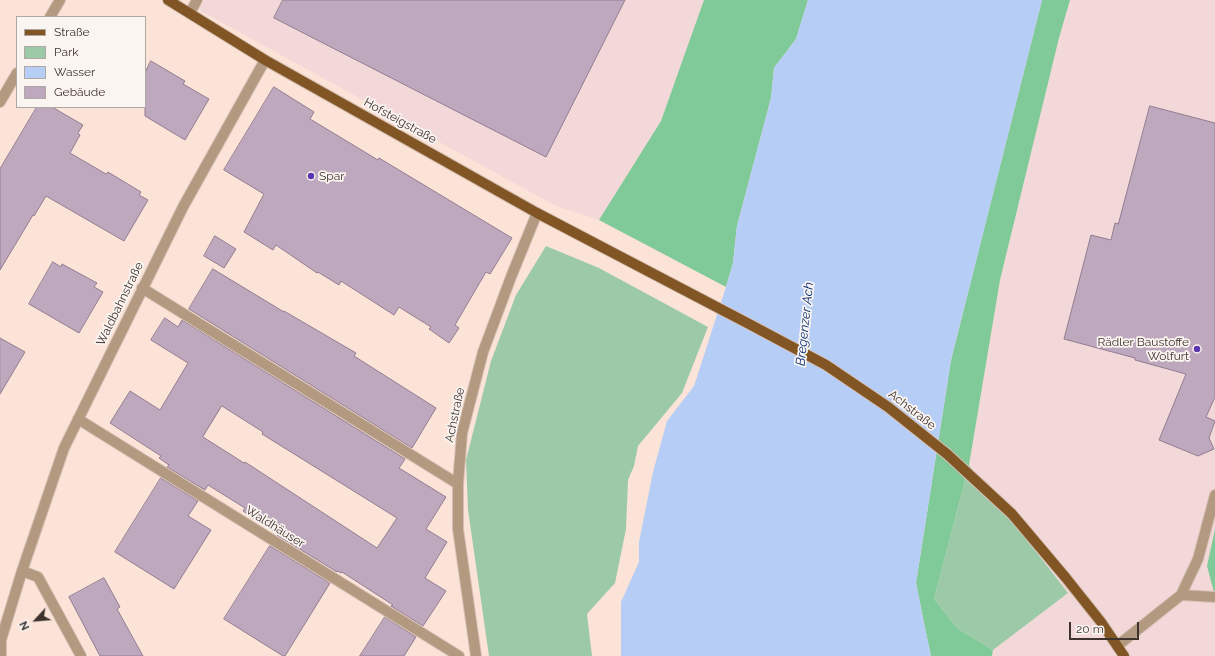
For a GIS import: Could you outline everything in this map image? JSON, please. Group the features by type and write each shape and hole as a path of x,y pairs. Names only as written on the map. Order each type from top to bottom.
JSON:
{"main road":[{"name":"Hofsteigstraße","path":"168,0 265,60 537,213 623,258"},
{"name":"Achstraße","path":"623,258 826,366 888,407 947,454 1015,518 1101,622 1124,656"}],"street":[{"path":"51,16 60,0"},
{"path":"190,13 197,0"},
{"name":"Waldbahnstraße","path":"1,656 1,640 22,571 64,448 183,207 265,60"},
{"path":"0,102 16,75"},
{"name":"Achstraße","path":"476,656 458,529 458,484 462,433 483,352 537,213"},
{"path":"142,288 458,484"},
{"name":"Waldhäuser","path":"78,419 459,656"},
{"path":"1117,646 1181,595 1198,559 1215,496"},
{"path":"22,571 38,577 81,656"},
{"path":"1181,595 1215,597"}],"shaded area":[{"path":"204,0 705,0 661,121 599,220 556,206 199,10"},
{"path":"1070,0 1215,0 1215,529 1212,541 1215,596 1215,656 992,656 993,650 1068,593 969,465 1000,280 1059,38"}],"green space":[{"path":"704,0 808,0 796,39 774,68 771,98 737,226 733,263 726,287 599,220 661,121"},
{"path":"1042,0 1070,0 1059,38 1000,280 969,465 934,599 957,628 993,650 992,656 931,656 916,583 951,360"},
{"path":"546,246 599,268 708,327 682,393 638,446 634,466 628,480 626,529 615,583 587,614 592,656 489,656 468,510 466,460 491,361 516,295"},
{"path":"969,465 1068,593 993,650 957,628 934,599"},
{"path":"1215,529 1215,596 1207,566"}],"water":[{"name":"Bregenzer Ach","path":"808,0 1042,0 951,360 916,583 931,656 621,656 621,602 639,562 639,542 653,472 667,421 694,386 733,263 737,226 771,98 774,68 796,39"}],"building":[{"path":"283,0 625,0 546,157 274,18"},
{"path":"151,61 185,81 183,84 209,99 185,140 145,116 146,71"},
{"path":"274,87 314,112 310,119 378,160 379,158 512,238 490,274 486,272 455,325 459,328 449,343 429,329 431,327 399,307 394,315 341,281 339,285 318,272 317,273 276,245 273,250 244,232 264,194 224,170"},
{"path":"1150,106 1215,123 1215,397 1206,417 1215,421 1209,438 1214,449 1198,456 1159,440 1186,374 1135,360 1135,358 1064,339 1091,235 1111,240 1115,223 1118,224"},
{"path":"36,108 54,108 83,125 78,133 80,135 70,153 106,174 108,172 141,192 139,195 148,200 124,241 46,196 0,270 0,169"},
{"path":"215,236 236,249 224,268 204,256"},
{"path":"53,262 61,267 62,264 97,283 94,287 103,292 79,333 29,304"},
{"path":"213,269 356,353 354,356 436,408 412,448 189,309"},
{"path":"165,318 178,327 182,320 405,459 399,468 446,497 426,529 447,542 425,578 446,591 423,626 342,572 337,572 277,535 278,534 243,511 245,508 208,485 205,490 167,467 169,465 159,458 161,456 110,423 130,391 160,410 188,363 151,340","holes":["222,406 263,432 262,434 397,518 377,548 245,462 244,463 203,437"]},
{"path":"0,338 25,352 0,394"},
{"path":"161,478 198,501 188,516 211,530 174,589 115,552"},
{"path":"270,546 330,583 285,656 224,619"},
{"path":"104,578 120,607 117,609 143,656 100,656 69,597"},
{"path":"385,617 416,637 404,656 360,656"}],"place":[{"name":"Spar","path":"311,176"},
{"name":"Rädler Baustoffe Wolfurt","path":"1197,349"}]}
